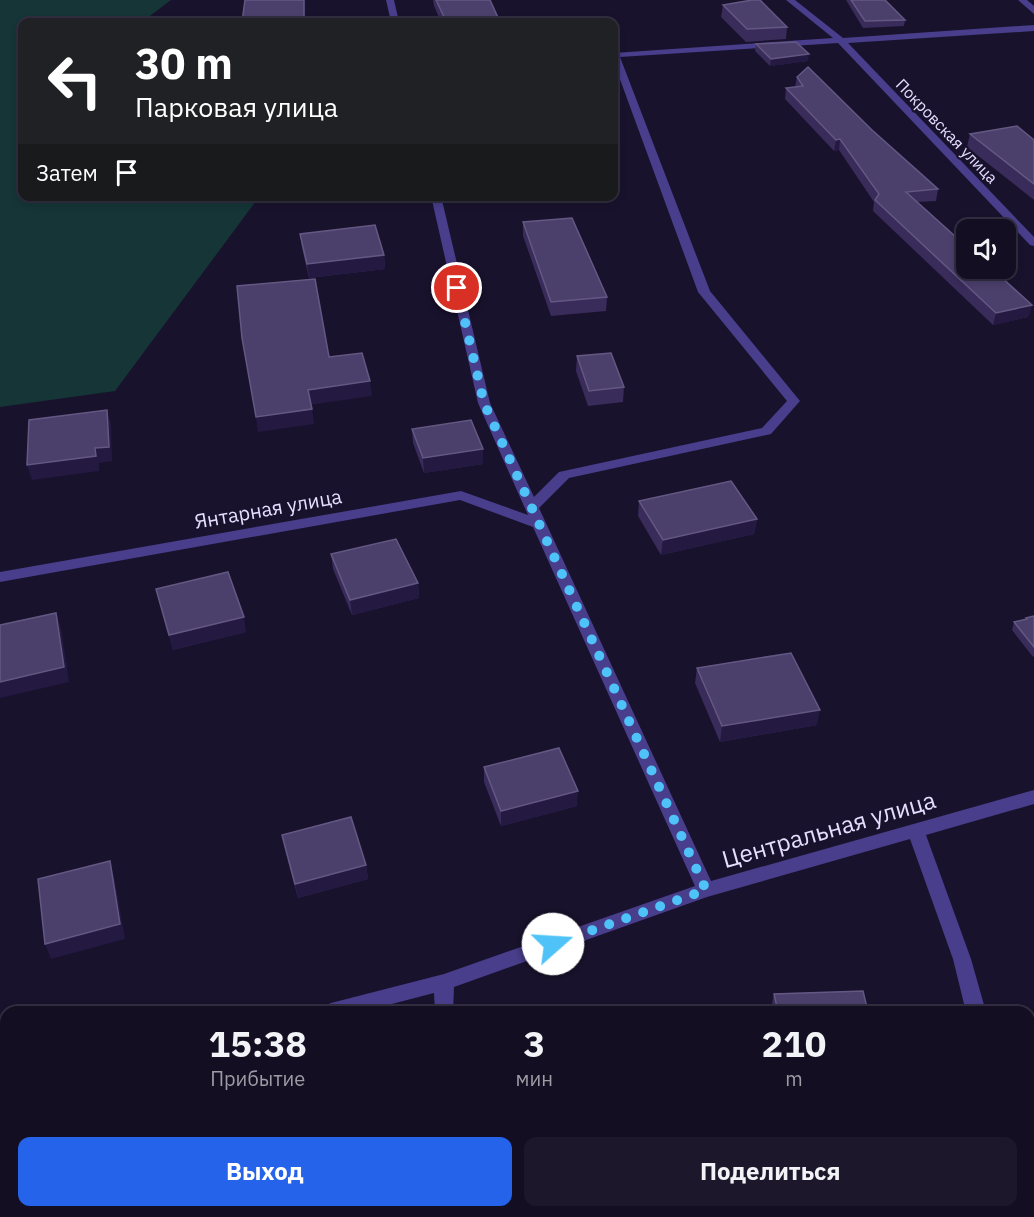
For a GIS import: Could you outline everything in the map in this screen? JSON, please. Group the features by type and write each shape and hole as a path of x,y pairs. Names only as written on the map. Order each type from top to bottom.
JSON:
{"street":[{"path":"390,0 394,18"},
{"name":"Покровская улица","path":"790,0 838,39 1034,243"},
{"path":"1022,0 1034,11"},
{"path":"618,55 1034,28"},
{"path":"531,507 564,475 766,431 794,401 704,292 618,63"},
{"path":"437,201 484,403 706,890"},
{"name":"Янтарная улица","path":"0,577 461,495 539,524"},
{"name":"Центральная улица","path":"354,1006 444,982 706,890 1034,797"},
{"path":"915,829 962,959 974,1006"},
{"path":"444,982 444,1006"}],"green space":[{"path":"0,0 171,0 147,18 18,18 18,201 256,201 115,391 0,407"}],"building":[{"path":"245,0 304,0 304,18 243,18"},
{"path":"436,0 490,0 498,18 445,18"},
{"path":"760,0 787,27 747,29 723,5"},
{"path":"851,0 885,0 905,20 865,21"},
{"path":"796,42 809,54 771,59 756,44"},
{"path":"808,67 872,130 938,189 906,192 956,237 956,276 875,200 879,194 840,139 836,140 786,88 803,86 797,77"},
{"path":"1017,126 1034,140 1034,184 970,134"},
{"path":"572,218 607,297 551,302 523,222"},
{"path":"375,225 384,255 307,264 300,234"},
{"path":"315,279 329,357 362,353 370,381 308,390 312,409 256,417 242,338 237,286"},
{"path":"960,279 1003,279 1032,305 996,313"},
{"path":"611,353 624,387 589,391 577,356"},
{"path":"107,410 109,447 95,448 96,456 27,465 29,420"},
{"path":"471,420 483,449 423,458 412,429"},
{"path":"731,481 757,519 663,540 639,501"},
{"path":"396,539 418,583 350,600 331,554"},
{"path":"228,572 244,617 169,635 156,589"},
{"path":"56,613 64,667 0,682 0,625"},
{"path":"1034,616 1034,647 1014,622"},
{"path":"791,653 820,710 722,726 697,668"},
{"path":"559,748 578,791 501,811 484,767"},
{"path":"351,817 366,865 295,884 282,835"},
{"path":"110,861 120,924 45,944 38,879"},
{"path":"863,991 867,1006 777,1006 774,994"}],"route":[{"path":"457,288 484,403 706,890 553,944"}]}
